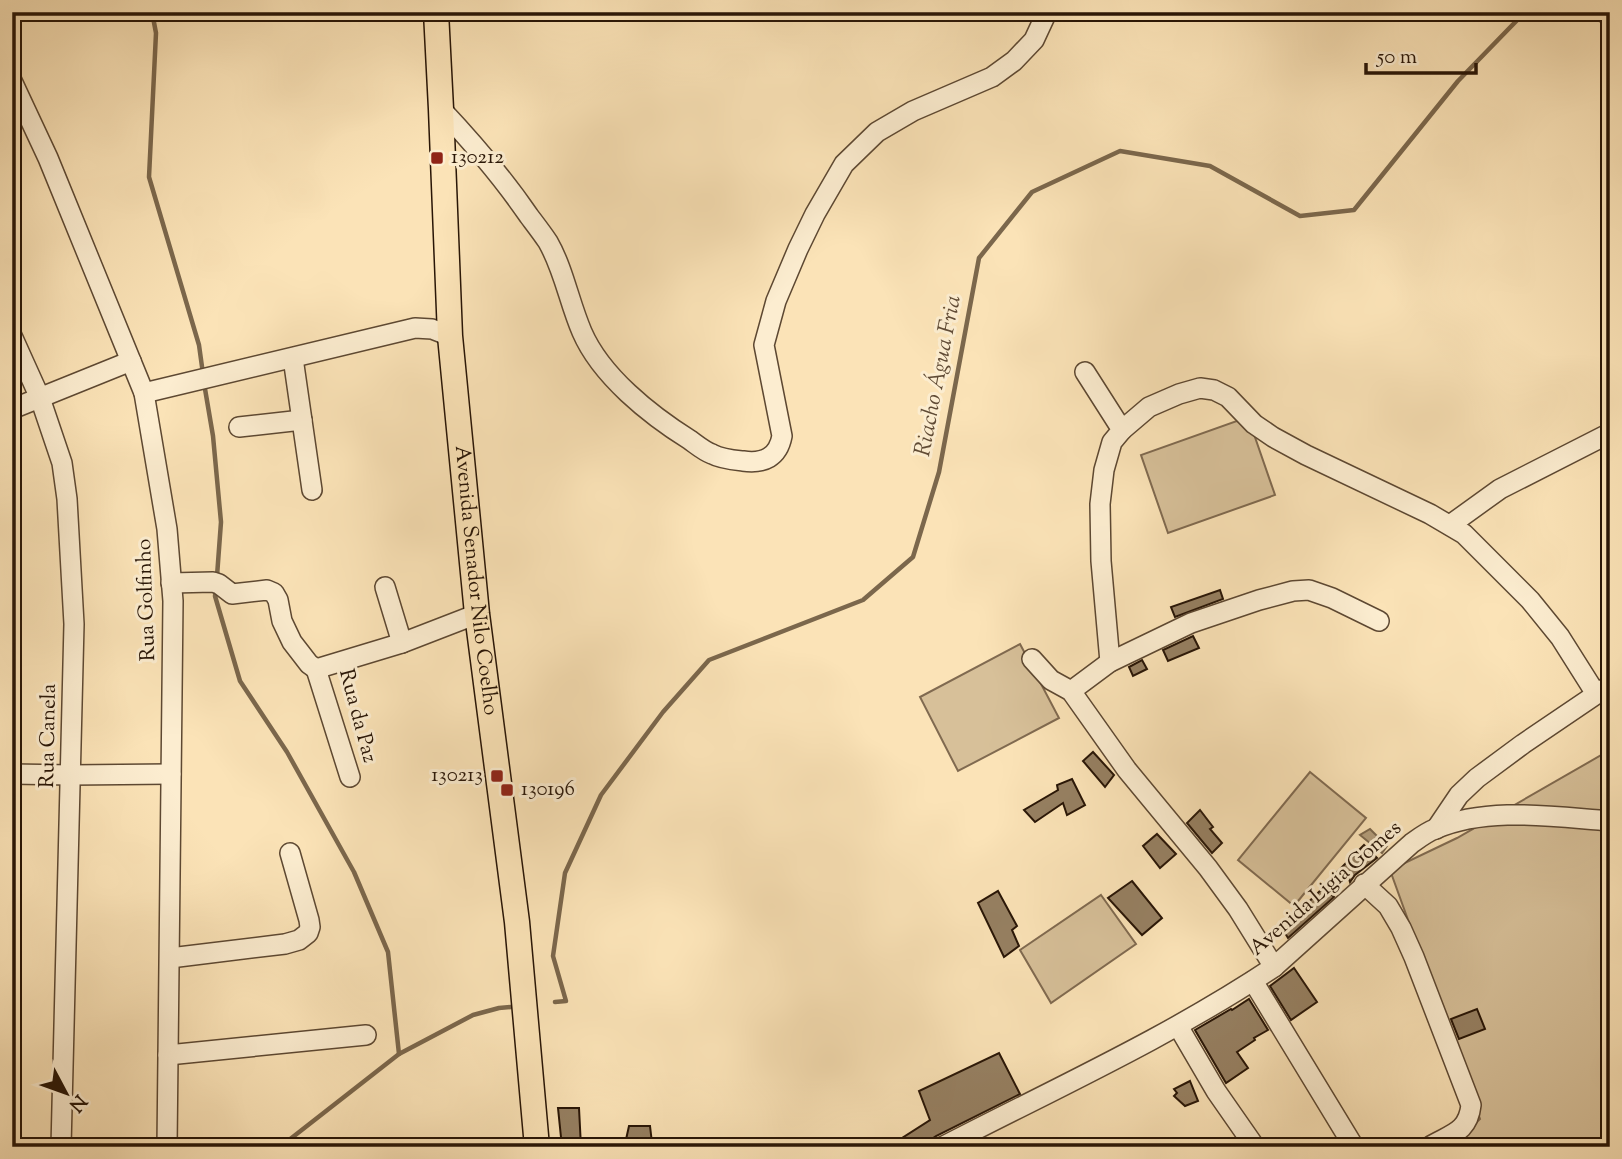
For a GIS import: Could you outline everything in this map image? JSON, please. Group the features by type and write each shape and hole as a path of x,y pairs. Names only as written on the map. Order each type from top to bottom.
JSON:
{"main road":[{"name":"Avenida Senador Nilo Coelho","path":"436,12 450,336 477,614 517,922 537,1147"}],"street":[{"path":"441,109 498,172 548,243 565,281 582,332 612,376 675,430 712,454 751,462 765,460 776,453 782,436 764,345 776,301 815,214 844,164 877,132 914,111 992,77 1014,61 1034,40 1046,12"},
{"name":"Rua Golfinho","path":"12,81 48,158 144,393 167,529 173,601 167,1147"},
{"path":"144,393 415,328 432,329 450,336"},
{"name":"Rua Canela","path":"12,336 40,398 62,463 67,499 74,624 61,1147"},
{"path":"293,358 312,490"},
{"path":"12,409 131,361"},
{"path":"1085,373 1122,430"},
{"path":"1110,662 1101,561 1100,504 1104,470 1112,442 1149,407 1200,388 1214,390 1228,397 1254,424 1273,438 1430,514 1464,534 1530,600 1603,690 1477,778 1459,795 1436,829"},
{"path":"239,427 302,420"},
{"path":"1450,525 1500,489 1610,433"},
{"path":"171,583 216,583 232,594 267,590 274,593 282,621 292,642 316,669"},
{"path":"385,587 402,642"},
{"path":"1071,691 1110,662 1191,623 1293,591 1309,590 1332,598 1379,621"},
{"name":"Rua da Paz","path":"350,777 316,669 402,642 477,614"},
{"path":"1032,659 1051,680 1071,691 1127,770 1208,867 1274,967"},
{"path":"12,774 171,774"},
{"name":"Avenida Ligia Gomes","path":"942,1147 1178,1026 1253,981 1274,967 1412,843 1436,829 1473,818 1512,814 1610,821"},
{"path":"170,958 285,944 304,938 309,930 309,920 290,853"},
{"path":"1364,884 1388,906 1401,928 1471,1105 1466,1125 1429,1147"},
{"path":"1253,981 1354,1147"},
{"path":"1178,1026 1216,1091 1255,1147"},
{"path":"168,1055 366,1035"}],"shaded area":[{"path":"1248,417 1275,495 1168,533 1141,455"},
{"path":"1020,644 1059,718 958,771 920,697"},
{"path":"1610,750 1610,1147 1451,1147 1480,1119 1390,870 1457,838"},
{"path":"1310,772 1366,818 1294,906 1238,860"},
{"path":"1370,829 1387,846 1382,853 1360,835"},
{"path":"1101,895 1136,944 1051,1003 1020,950"}],"building":[{"path":"1220,590 1223,599 1175,617 1171,607"},
{"path":"1193,636 1199,648 1168,661 1163,650"},
{"path":"1142,660 1147,669 1133,676 1129,667"},
{"path":"1093,752 1114,775 1105,787 1083,761"},
{"path":"1072,779 1085,805 1067,815 1063,803 1035,822 1024,810 1058,790 1057,785"},
{"path":"1200,810 1213,827 1210,829 1222,843 1212,853 1187,823"},
{"path":"1157,834 1176,854 1160,868 1143,846"},
{"path":"1364,845 1377,858 1350,882 1348,876 1335,874"},
{"path":"1132,881 1162,918 1142,935 1108,898"},
{"path":"1324,887 1334,897 1288,938 1282,928"},
{"path":"998,891 1017,926 1012,930 1019,946 1004,957 978,903"},
{"path":"1294,968 1317,1002 1291,1020 1270,986"},
{"path":"1249,999 1268,1030 1237,1052 1248,1068 1226,1083 1195,1030"},
{"path":"1477,1009 1485,1029 1459,1039 1451,1019"},
{"path":"999,1053 1020,1094 936,1136 920,1147 888,1147 930,1120 919,1091"},
{"path":"1190,1081 1198,1101 1185,1106 1174,1096 1177,1093 1174,1089"},
{"path":"558,1108 579,1108 581,1147 562,1147"},
{"path":"629,1126 650,1126 652,1143 625,1144"}],"waterway":[{"path":"152,12 156,33 149,177 199,345 203,374"},
{"name":"Riacho Água Fria","path":"555,1002 566,1001 553,956 565,873 601,795 663,712 709,660 863,600 913,557 939,472 979,258 1032,192 1120,151 1210,166 1300,216 1354,210 1458,81 1525,12"},
{"name":"Riacho Água Fria","path":"1583,12 1610,25"},
{"path":"204,383 213,436 221,522 217,576"},
{"path":"216,588 215,596 240,681 287,752 354,872 388,952 399,1054"},
{"name":"Riacho Água Fria","path":"280,1147 399,1054 473,1015 511,1007"}],"place":[{"name":"130212","path":"437,158"},
{"name":"130213","path":"497,776"},
{"name":"130196","path":"507,790"}]}
